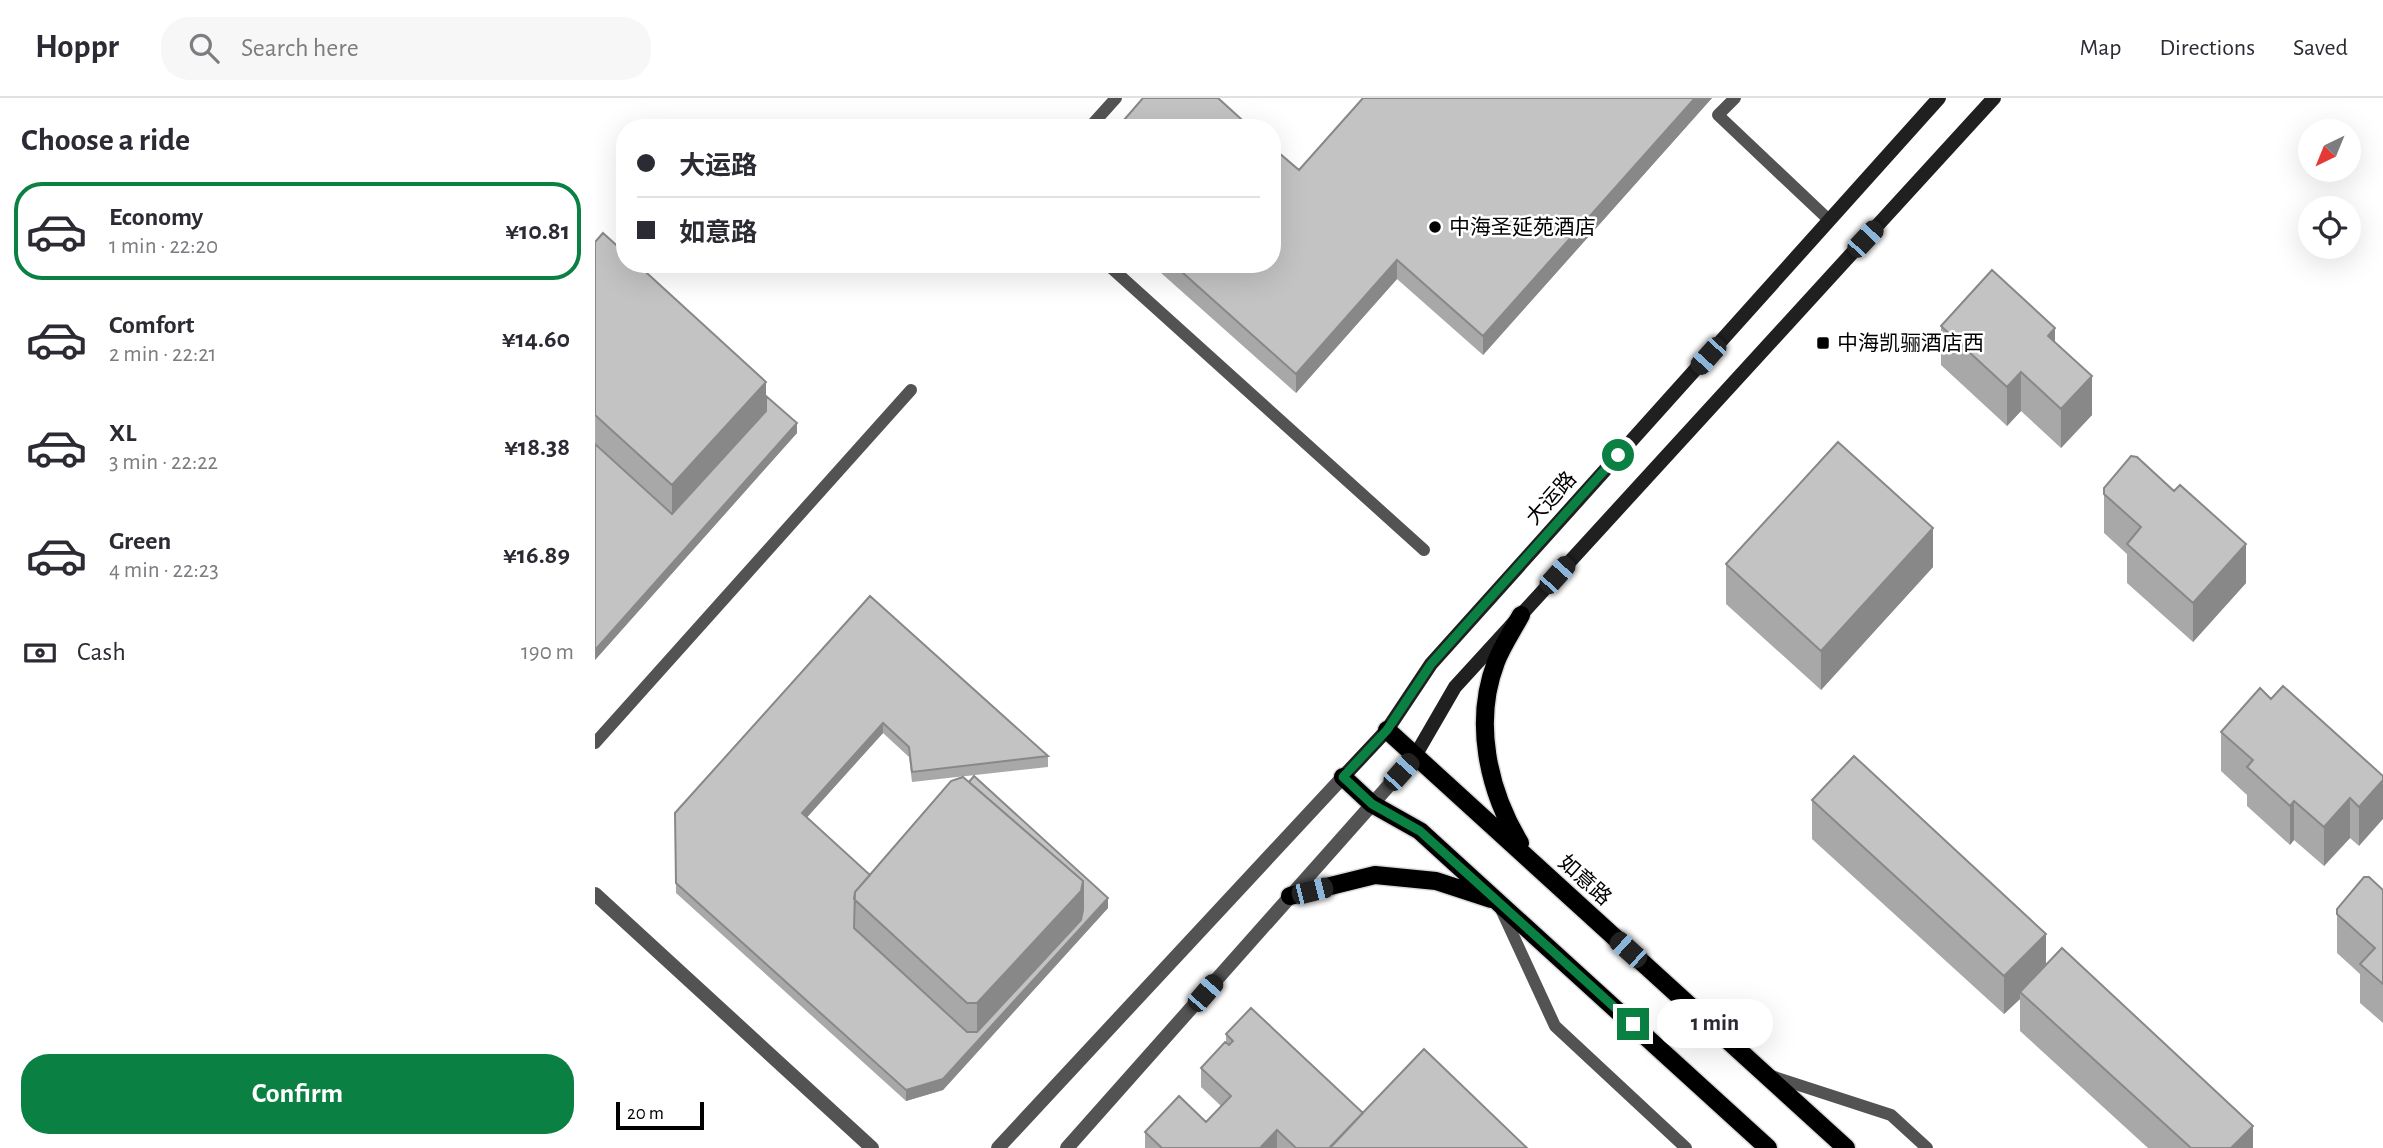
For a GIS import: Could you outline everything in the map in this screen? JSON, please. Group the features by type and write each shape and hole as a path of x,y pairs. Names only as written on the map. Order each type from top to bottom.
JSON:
{"main road":[{"path":"1521,615 1496,662 1486,700 1485,738 1492,781 1505,819 1531,860"},
{"name":"如意路","path":"1387,730 1846,1148"},
{"path":"1343,777 1372,804 1420,831 1768,1148"},
{"path":"1290,897 1375,876 1436,881 1497,901"}],"street":[{"name":"大运路","path":"1343,777 1387,730 1431,664 1939,98"},
{"path":"1067,1148 1415,756 1455,687 1994,98"},
{"path":"998,1148 1343,777"},
{"path":"595,894 872,1148"}],"lane":[{"path":"1097,119 1116,98"},
{"path":"1735,98 1718,115 1829,220"},
{"path":"1117,273 1424,550"},
{"path":"595,743 911,390"},
{"path":"1497,901 1555,1026 1686,1148"},
{"path":"1765,1074 1891,1115 1927,1148"}],"building":[{"path":"1143,98 1218,98 1241,119 1125,119"},
{"name":"中海圣延苑酒店","path":"1363,98 1695,98 1483,336 1397,260 1296,374 1183,273 1281,273 1281,155 1299,170"},
{"path":"603,233 616,245 616,273 647,273 766,382 672,485 595,415 595,242"},
{"path":"1992,270 2055,328 2048,336 2092,376 2061,409 2021,372 2007,387 1941,326"},
{"path":"766,396 797,423 595,650 595,444 672,514 766,411"},
{"path":"1838,442 1933,528 1821,651 1726,564"},
{"path":"2131,456 2137,457 2174,491 2180,485 2246,544 2193,603 2127,544 2141,527 2104,494 2104,488"},
{"path":"870,596 1048,756 912,772 909,747 883,723 802,813 870,875 855,892 854,928 967,1032 977,1032 1081,920 1083,881 969,782 974,776 1108,898 943,1079 906,1090 676,883 675,813"},
{"path":"2283,686 2383,776 2383,780 2359,807 2350,798 2324,827 2294,801 2290,806 2247,767 2253,760 2221,732 2260,688 2271,699"},
{"path":"1854,756 2046,934 2004,976 1812,800"},
{"path":"963,777 1083,881 1081,891 977,1003 967,1003 854,899 855,892 951,781"},
{"path":"2364,877 2369,877 2383,890 2383,984 2360,964 2375,948 2337,914 2337,909"},
{"path":"2062,948 2253,1126 2231,1148 2191,1148 2020,992"},
{"path":"1251,1008 1363,1113 1330,1148 1296,1148 1277,1130 1260,1148 1162,1148 1145,1132 1179,1096 1206,1122 1231,1096 1201,1068 1225,1042 1229,1045 1233,1041 1226,1034"},
{"path":"1424,1049 1527,1148 1331,1148"}],"place":[{"name":"中海圣延苑酒店","path":"1435,227"},
{"name":"中海凯骊酒店西","path":"1823,343"}],"route":[{"path":"1618,455 1431,664 1387,730 1343,777 1372,804 1420,831 1633,1024"}]}
